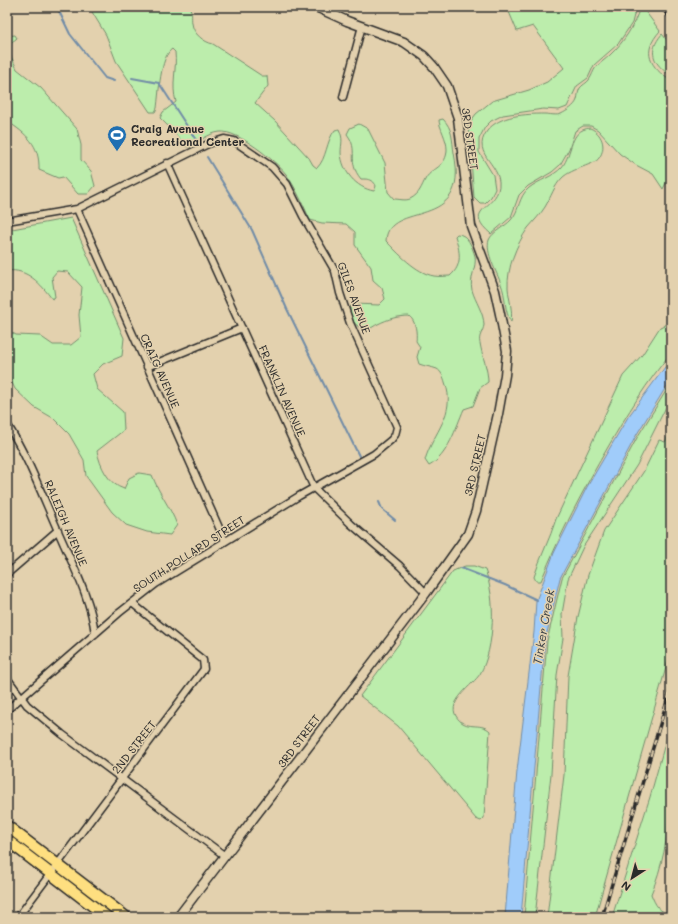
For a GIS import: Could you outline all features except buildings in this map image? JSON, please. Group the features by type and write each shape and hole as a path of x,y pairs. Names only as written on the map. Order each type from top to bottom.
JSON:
{"main road":[{"path":"7,826 126,917"},
{"path":"7,840 107,917"}],"street":[{"name":"3RD STREET","path":"178,917 426,593 460,546 472,525 498,414 507,351 495,292 471,226 458,118 452,98 441,76 417,50 393,37 316,7"},
{"path":"343,97 362,26"},
{"name":"GILES AVENUE","path":"167,163 214,142 229,139 275,169 288,184 303,216 336,271 340,293 350,323 396,424 395,435"},
{"path":"7,221 77,209 167,163"},
{"name":"FRANKLIN AVENUE","path":"167,163 314,488 351,524 400,566 426,593"},
{"name":"CRAIG AVENUE","path":"77,209 225,541"},
{"path":"147,367 242,328"},
{"name":"RALEIGH AVENUE","path":"7,424 34,475 79,580 89,609 95,634"},
{"name":"SOUTH POLLARD STREET","path":"7,710 95,634 156,584 225,541 374,454 392,440 395,435"},
{"path":"7,574 41,543 58,530"},
{"name":"2ND STREET","path":"18,917 206,666 203,660 132,603"},
{"path":"7,678 20,698 62,734 224,856"}],"green space":[{"path":"89,7 189,7 194,31 200,37 262,76 267,76 268,86 255,103 275,121 309,158 313,165 317,168 320,164 332,134 335,130 339,129 342,139 342,160 347,172 351,178 361,186 374,191 376,186 374,182 368,179 361,179 354,167 353,146 347,134 350,128 359,124 368,129 385,163 388,192 394,199 406,200 416,195 426,178 445,160 447,145 439,120 443,119 449,127 454,153 456,178 451,195 440,205 427,212 399,221 390,228 386,241 414,267 434,276 450,276 457,267 459,262 459,252 455,236 457,234 464,236 467,239 475,256 471,286 484,321 480,341 488,382 480,388 473,406 464,409 451,440 436,461 429,466 425,460 446,413 448,393 445,380 437,369 419,364 417,357 420,347 416,341 415,324 409,316 389,319 367,329 359,327 354,322 350,307 354,304 379,305 385,299 382,288 373,280 371,267 355,245 355,232 346,224 322,223 310,220 296,190 281,168 265,154 236,136 220,132 204,138 190,147 185,146 160,118 163,112 176,102 174,89 175,52 172,49 168,53 165,60 161,76 157,108 155,112 150,112 116,61 106,35"},
{"path":"507,7 636,7 632,23 618,44 594,65 588,78 577,86 567,107 559,110 543,109 503,115 491,121 485,127 479,139 479,152 493,175 495,189 491,197 485,203 480,203 474,197 468,125 476,114 492,101 529,90 547,82 564,68 533,26 517,31"},
{"path":"640,7 642,7 660,31 651,46 650,59 653,65 671,81 671,185 666,183 663,189 653,174 620,154 598,130 591,126 583,126 575,131 569,149 560,165 552,172 528,186 519,195 511,217 491,234 483,226 480,220 482,211 495,197 498,191 499,182 497,174 482,147 487,131 498,122 513,116 529,114 559,115 570,108 577,100 580,88 589,80 596,67 625,39 635,21"},
{"path":"662,34 671,45 671,76 656,62 654,57 657,40"},
{"path":"15,35 17,38 11,43 9,52 17,69 41,88 77,129 81,145 81,160 91,171 95,186 88,194 78,194 63,177 58,178 39,170 39,161 34,146 26,135 7,121 7,36"},
{"path":"590,128 598,133 602,141 603,149 599,158 593,163 571,172 559,181 543,210 528,228 516,249 508,280 512,313 511,322 507,313 503,289 490,256 488,245 489,240 493,234 511,220 523,195 529,188 562,167 578,133"},
{"path":"71,218 124,338 122,356 103,364 93,374 97,389 123,412 124,430 97,451 98,457 109,479 118,487 124,489 129,478 139,473 152,475 177,525 170,535 147,532 126,525 112,512 86,476 84,460 69,434 53,418 34,407 15,389 7,372 7,330 16,335 40,336 53,345 71,345 81,337 79,315 82,287 68,272 57,271 52,277 55,297 52,299 33,278 21,272 7,271 7,230"},
{"path":"671,322 671,353 630,410 615,435 572,512 541,581 536,581 534,577 556,519 623,376 642,355 660,327"},
{"path":"671,383 671,397 637,465 583,547 568,579 562,614 563,638 557,675 551,774 535,917 524,917 547,641 562,578 638,436"},
{"path":"671,430 671,650 595,917 547,917 564,775 568,676 578,617 588,575 604,531 644,471 659,440 665,442"},
{"path":"465,566 474,566 485,570 489,581 492,608 491,637 485,663 477,678 458,699 454,710 456,716 464,724 486,728 490,731 484,818 481,821 476,819 398,726 360,696 453,571"},
{"path":"671,722 670,810 664,852 651,894 660,910 671,914 671,917 612,917 650,797"}],"water":[{"name":"Tinker Creek","path":"671,359 671,379 637,434 560,578 545,641 521,917 505,917 517,771 534,632 536,601 554,553 587,487 628,417"}],"waterway":[{"path":"57,7 70,34 105,78 114,81"},
{"path":"132,78 159,83 198,143"},
{"path":"207,157 252,230 287,309 359,456"},
{"path":"379,502 382,509 395,520"},
{"name":"Tinker Creek","path":"461,568 505,585 537,600"}],"railway":[{"path":"661,7 671,19"},
{"path":"602,917 671,688"}],"place":[{"name":"Craig Avenue Recreational Center","path":"117,152"}]}
